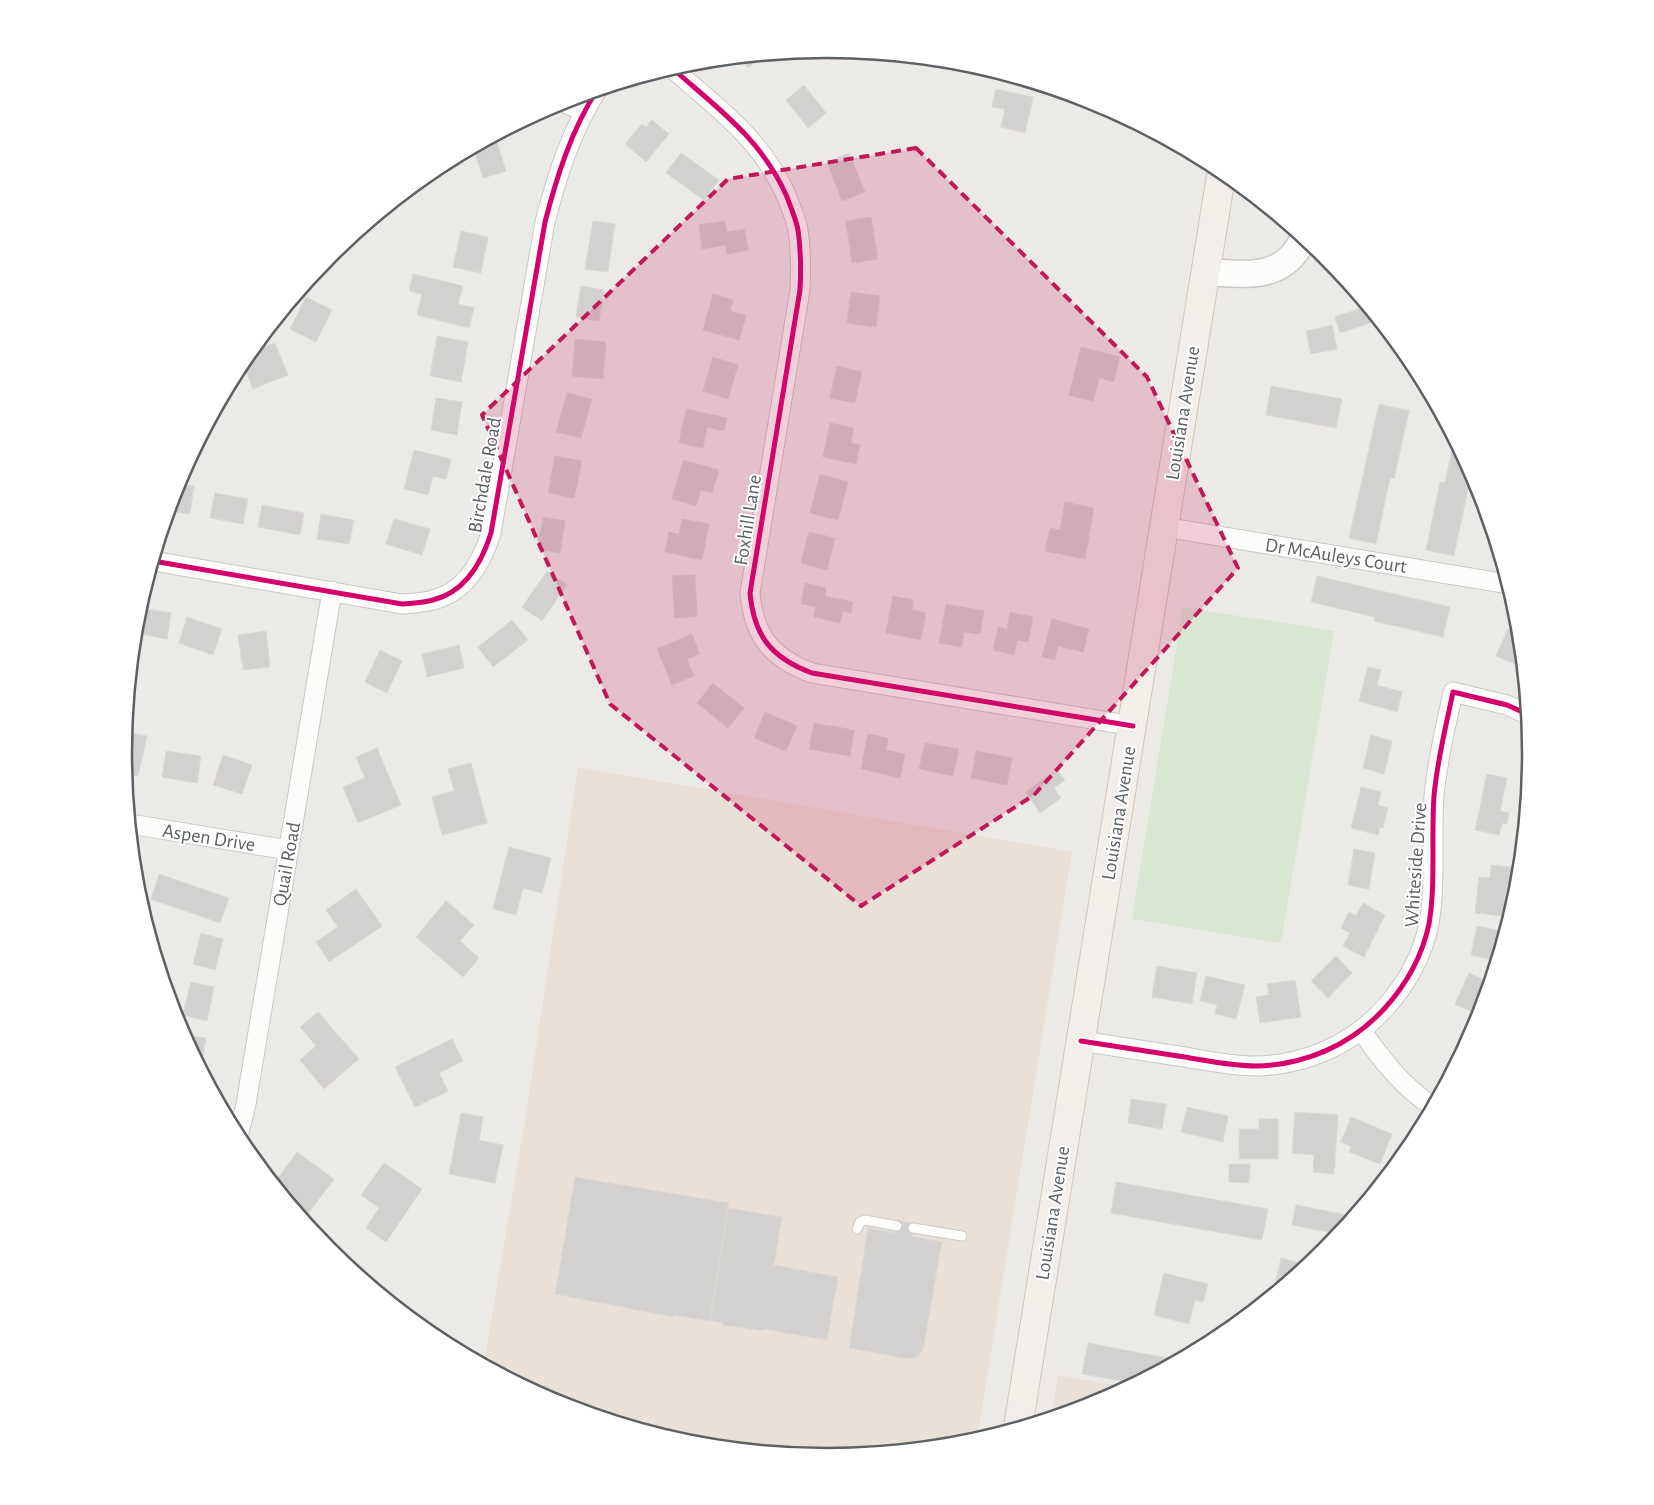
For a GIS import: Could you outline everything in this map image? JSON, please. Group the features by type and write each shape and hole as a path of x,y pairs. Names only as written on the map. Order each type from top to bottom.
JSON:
{"main road":[{"name":"Louisiana Avenue","path":"1019,1420 1220,180"}],"street":[{"name":"Foxhill Lane","path":"679,74 741,129 756,145 770,164 782,186 798,228 801,252 800,290 750,593 755,620 760,633 769,646 781,658 794,666 812,673 1132,726"},
{"name":"Birchdale Road","path":"159,562 402,604 432,600 445,596 461,585 472,573 486,549 491,532 545,222 568,146 592,98"},
{"path":"572,106 584,112"},
{"path":"1205,272 1264,273 1276,269 1287,262 1300,244"},
{"name":"Dr McAuleys Court","path":"1164,526 1500,583"},
{"name":"Quail Road","path":"241,1126 246,1104 332,591"},
{"name":"Whiteside Drive","path":"1081,1041 1230,1064 1256,1066 1305,1059 1330,1049 1361,1030 1393,1000 1412,972 1429,924 1432,898 1434,795 1453,692 1507,705 1521,711"},
{"name":"Aspen Drive","path":"136,825 289,850"},
{"path":"1361,1030 1388,1066 1408,1087 1428,1102"}],"lane":[{"path":"857,1229 860,1222 865,1220 897,1226"},
{"path":"913,1228 962,1236"}],"highlighted area":[{"path":"916,148 1147,377 1238,568 1034,795 861,906 610,704 482,415 728,179"}],"shaded area":[{"path":"578,767 1072,852 978,1431 918,1442 872,1446 827,1448 736,1442 647,1424 604,1411 561,1395 485,1357 525,1121"},
{"path":"1058,1375 1114,1385 1093,1395 1052,1410"}],"green space":[{"path":"1183,607 1334,631 1281,943 1132,919"}],"building":[{"path":"757,61 748,68 744,62"},
{"path":"804,85 826,113 808,128 786,100"},
{"path":"996,89 1033,97 1025,133 1001,127 1005,109 992,107"},
{"path":"652,120 669,134 646,162 625,144 642,124 646,127"},
{"path":"497,141 506,171 483,178 475,153"},
{"path":"681,153 719,180 704,200 666,173"},
{"path":"849,153 865,192 842,201 827,162"},
{"path":"871,217 878,259 852,263 846,221"},
{"path":"593,221 615,224 608,272 585,269"},
{"path":"725,221 727,232 745,229 748,250 727,254 726,245 702,249 699,225"},
{"path":"461,231 488,237 481,273 453,267"},
{"path":"413,274 463,286 458,304 474,308 469,328 417,315 422,294 409,291"},
{"path":"581,286 604,290 599,321 576,317"},
{"path":"851,292 880,296 876,327 847,323"},
{"path":"713,294 733,300 730,311 746,316 739,340 703,330"},
{"path":"306,297 332,310 316,342 290,329"},
{"path":"1361,308 1372,322 1340,333 1335,317"},
{"path":"1332,325 1337,349 1311,354 1306,331"},
{"path":"437,336 468,342 461,382 430,376"},
{"path":"575,339 606,342 603,379 572,376"},
{"path":"275,343 288,375 253,389 246,371 262,348"},
{"path":"1081,347 1120,357 1114,382 1099,378 1093,401 1069,395"},
{"path":"713,357 738,365 728,399 703,391"},
{"path":"837,366 862,372 855,403 830,398"},
{"path":"1271,386 1342,399 1336,428 1266,415"},
{"path":"567,393 592,399 581,438 556,432"},
{"path":"436,398 462,402 457,435 431,430"},
{"path":"1379,404 1409,411 1394,479 1390,478 1376,544 1349,538"},
{"path":"686,409 727,418 724,431 707,427 703,448 679,443"},
{"path":"830,423 854,428 851,443 860,445 856,464 823,457"},
{"path":"1452,449 1470,490 1468,489 1454,556 1426,550 1440,482 1445,483"},
{"path":"414,450 451,459 446,479 433,476 428,495 404,489"},
{"path":"555,456 582,461 574,498 548,493"},
{"path":"683,460 719,470 712,493 701,490 696,506 672,499"},
{"path":"820,474 848,482 838,520 810,513"},
{"path":"186,485 194,486 190,514 175,512"},
{"path":"215,493 248,499 243,524 210,518"},
{"path":"1065,502 1094,508 1085,559 1045,551 1050,528 1060,530"},
{"path":"262,505 304,513 300,535 258,527"},
{"path":"321,514 354,520 349,544 317,539"},
{"path":"543,517 565,521 560,553 537,549"},
{"path":"394,519 430,529 422,555 386,544"},
{"path":"682,519 709,524 702,560 665,552 669,532 679,534"},
{"path":"809,532 835,538 827,570 801,563"},
{"path":"547,571 567,585 542,621 522,607"},
{"path":"695,575 697,616 675,618 672,576"},
{"path":"1317,576 1450,607 1443,637 1374,621 1375,617 1311,602"},
{"path":"805,583 826,588 825,596 853,602 851,613 843,611 840,623 814,617 816,607 801,604"},
{"path":"893,596 913,600 912,610 926,613 921,640 886,633"},
{"path":"946,604 984,611 980,634 964,632 962,647 939,643"},
{"path":"147,609 171,613 167,639 142,634"},
{"path":"1010,612 1033,617 1028,642 1017,640 1014,655 993,650 998,627 1007,629"},
{"path":"187,617 222,629 213,655 179,643"},
{"path":"1052,619 1089,629 1083,652 1058,646 1055,660 1042,657"},
{"path":"512,620 528,640 493,667 478,647"},
{"path":"1508,629 1511,630 1516,665 1496,656"},
{"path":"266,631 270,667 243,670 238,635"},
{"path":"692,634 700,654 687,659 694,676 672,685 657,649"},
{"path":"459,645 464,668 427,677 422,654"},
{"path":"380,650 402,661 387,693 365,682"},
{"path":"1368,667 1381,670 1377,685 1402,692 1397,712 1359,701"},
{"path":"713,683 744,708 728,728 697,703"},
{"path":"765,712 797,726 786,751 754,738"},
{"path":"814,723 854,730 850,756 809,749"},
{"path":"132,733 147,736 138,776 132,775"},
{"path":"868,734 888,738 886,750 905,754 900,778 861,769"},
{"path":"1371,735 1392,741 1384,774 1363,768"},
{"path":"925,743 959,749 953,776 919,769"},
{"path":"377,748 401,805 358,823 343,787 365,778 356,757"},
{"path":"166,751 201,756 197,783 162,777"},
{"path":"976,751 1012,758 1007,785 971,778"},
{"path":"223,755 252,765 242,794 213,785"},
{"path":"471,763 487,823 442,835 432,797 454,791 448,769"},
{"path":"1057,770 1065,780 1054,788 1061,798 1040,813 1026,792"},
{"path":"1487,774 1507,778 1500,811 1509,813 1507,824 1502,823 1499,835 1475,830"},
{"path":"1361,787 1381,792 1378,805 1388,808 1383,828 1380,827 1378,835 1351,828"},
{"path":"509,847 551,858 542,893 523,888 516,915 493,909"},
{"path":"1354,849 1375,853 1369,889 1348,885"},
{"path":"1491,865 1512,867 1509,889 1506,889 1502,916 1475,913 1479,877 1490,878"},
{"path":"159,874 229,898 220,923 151,899"},
{"path":"356,889 382,926 329,962 316,942 338,927 326,910"},
{"path":"446,901 474,925 460,941 479,958 463,977 416,937"},
{"path":"1363,903 1385,915 1364,957 1343,946 1350,933 1341,928 1349,912 1356,916"},
{"path":"1477,926 1498,930 1490,959 1471,955"},
{"path":"201,933 223,939 215,970 193,964"},
{"path":"1336,956 1352,973 1328,998 1311,981"},
{"path":"1157,966 1197,973 1192,1004 1152,997"},
{"path":"1469,973 1484,980 1471,1011 1455,1004"},
{"path":"1206,976 1245,985 1236,1019 1215,1014 1217,1005 1200,1001"},
{"path":"1295,980 1301,1017 1260,1023 1256,997 1269,995 1267,984"},
{"path":"191,982 214,987 207,1021 183,1014"},
{"path":"318,1012 359,1059 324,1089 300,1060 316,1046 300,1027"},
{"path":"193,1036 206,1038 203,1057"},
{"path":"452,1039 463,1061 439,1073 448,1091 415,1107 395,1067"},
{"path":"1131,1099 1166,1104 1162,1129 1128,1123"},
{"path":"1187,1107 1228,1116 1223,1142 1181,1132"},
{"path":"1295,1112 1338,1115 1334,1174 1313,1172 1314,1155 1292,1153"},
{"path":"461,1113 483,1117 479,1140 503,1145 495,1183 449,1174"},
{"path":"1351,1117 1392,1134 1380,1164 1349,1152 1351,1146 1341,1142"},
{"path":"1259,1119 1278,1119 1278,1159 1239,1159 1239,1129 1259,1129"},
{"path":"297,1152 334,1179 307,1214 291,1195 292,1193 278,1178"},
{"path":"384,1163 422,1189 386,1242 366,1228 379,1208 361,1195"},
{"path":"1229,1164 1250,1164 1249,1183 1229,1182"},
{"path":"575,1177 729,1203 710,1321 673,1315 673,1317 555,1294"},
{"path":"1116,1182 1268,1209 1262,1240 1111,1213"},
{"path":"1296,1205 1346,1215 1329,1232 1292,1225"},
{"path":"728,1208 782,1217 774,1265 838,1277 827,1340 764,1329 763,1331 723,1325 723,1323 710,1321"},
{"path":"898,1220 914,1223 911,1236 942,1242 923,1350 918,1356 909,1359 849,1348 868,1228 896,1233"},
{"path":"1281,1258 1298,1263 1285,1275 1275,1283"},
{"path":"1164,1273 1208,1284 1203,1302 1195,1300 1189,1324 1154,1315"},
{"path":"1088,1343 1167,1358 1123,1381 1082,1374"}],"cycle path":[{"path":"679,74 722,111 765,158 777,176 787,197 798,230 800,290 750,593 752,608 761,634 776,653 798,667 812,673 1133,726"},
{"path":"159,562 402,604 433,600 444,596 463,583 483,555 491,533 545,222 572,138 592,98"},
{"path":"1081,1041 1236,1065 1256,1066 1292,1062 1309,1057 1326,1051 1357,1033 1384,1009 1399,990 1412,970 1426,936 1432,892 1435,783 1453,692 1507,705 1521,711"}]}
